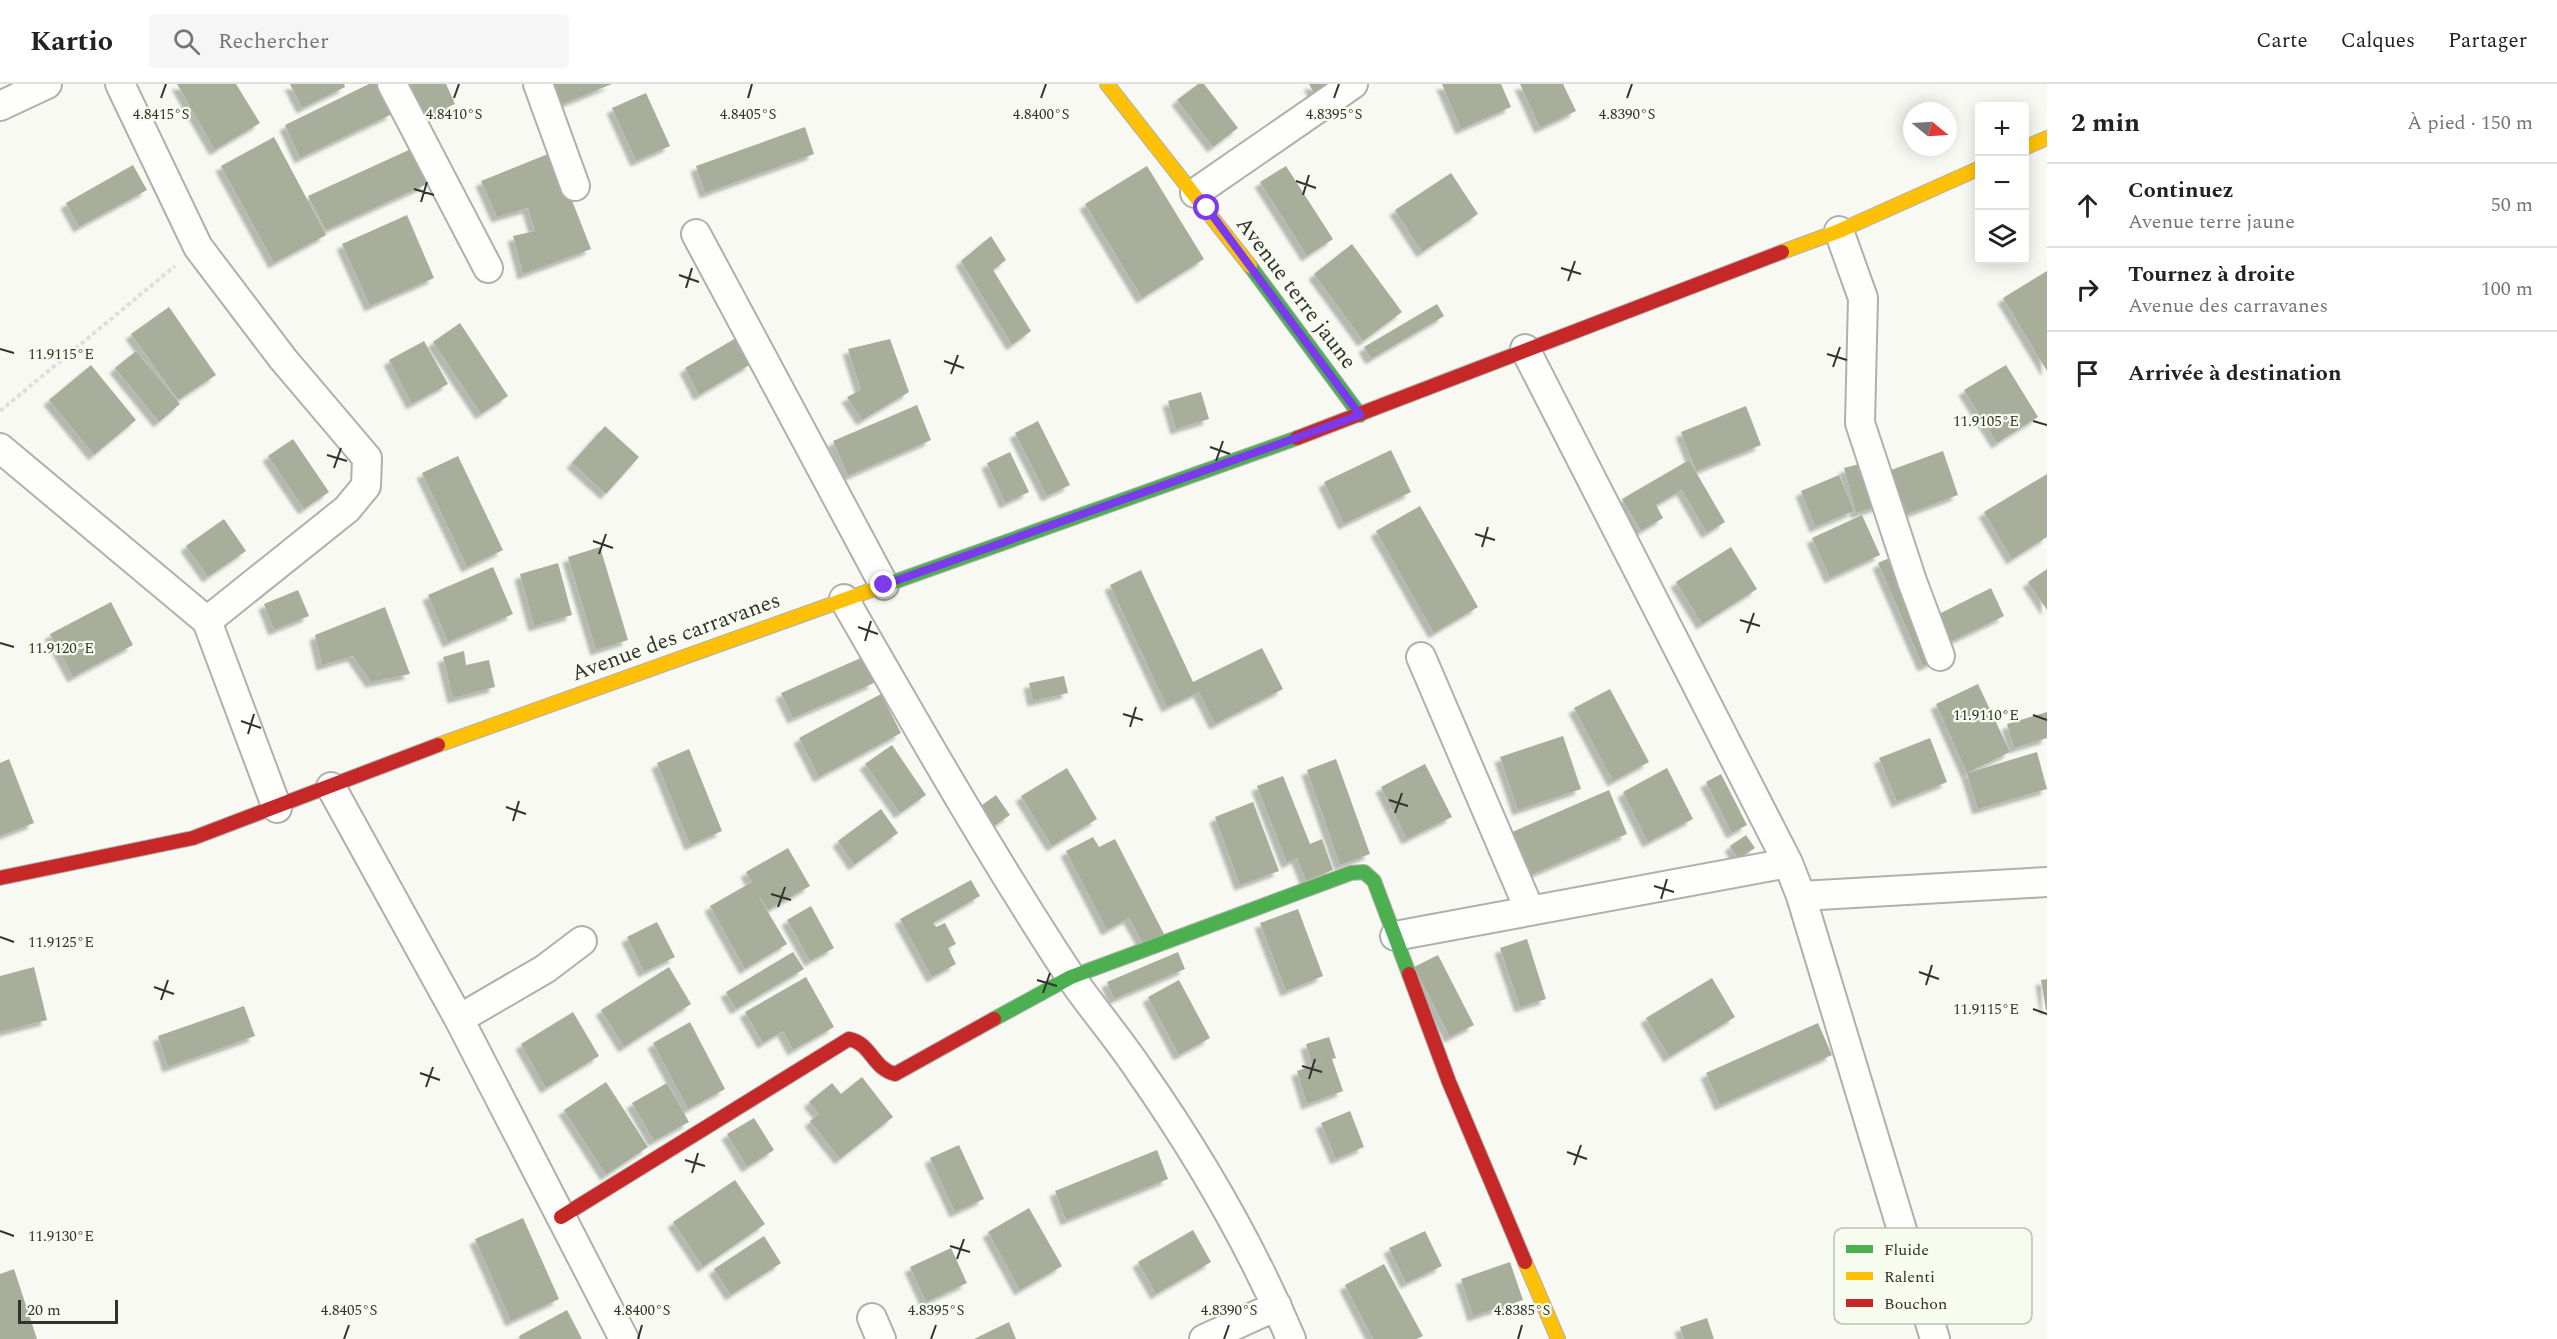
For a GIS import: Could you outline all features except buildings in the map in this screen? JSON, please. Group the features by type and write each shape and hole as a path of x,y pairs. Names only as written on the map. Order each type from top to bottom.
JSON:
{"street":[{"path":"0,106 47,84"},
{"path":"120,84 198,247 283,359 367,458 366,486 347,508 207,621"},
{"path":"392,84 488,268"},
{"path":"537,84 575,186"},
{"name":"Avenue terre jaune","path":"1107,84 1195,193 1360,415"},
{"path":"1195,193 1353,84"},
{"path":"2029,146 2047,138"},
{"name":"Avenue des carravanes","path":"0,878 193,838 277,808 844,599 1360,415 1525,349 1839,231 1975,170"},
{"path":"1839,231 1863,298 1860,423 1912,581 1940,656"},
{"path":"696,234 884,585"},
{"path":"1525,349 1788,863 1801,896 1901,1228"},
{"path":"0,448 207,621 277,808"},
{"path":"844,599 938,762 1071,977 1141,1072 1225,1206 1277,1306 1291,1339"},
{"path":"1421,657 1530,910"},
{"path":"331,787 459,1018 624,1339"},
{"path":"1395,936 1788,863"},
{"path":"561,1217 849,1039 856,1039 862,1043 879,1069 895,1074 1071,977 1351,873 1364,872 1374,881 1449,1082 1558,1339"},
{"path":"1801,896 2047,882"},
{"path":"459,1018 544,969 582,941"},
{"path":"1204,1339 1277,1306"},
{"path":"1930,1324 1935,1339"}],"path":[{"path":"0,411 198,247"}],"traffic: fast":[{"path":"1250,266 1360,415"},
{"path":"891,583 1297,438"},
{"path":"994,1019 1071,977 1351,873 1364,872 1374,881 1409,974"}],"traffic: slow":[{"path":"1107,84 1250,266"},
{"path":"2029,146 2047,138"},
{"path":"1782,252 1839,231 1975,170"},
{"path":"438,745 891,583"},
{"path":"1525,1262 1558,1339"}],"traffic: jam":[{"path":"1297,438 1782,252"},
{"path":"0,878 193,838 438,745"},
{"path":"1409,974 1449,1082 1525,1262"},
{"path":"561,1217 849,1039 862,1045 882,1067 895,1074 994,1019"}],"route":[{"path":"884,585 1360,415 1207,208"}]}
